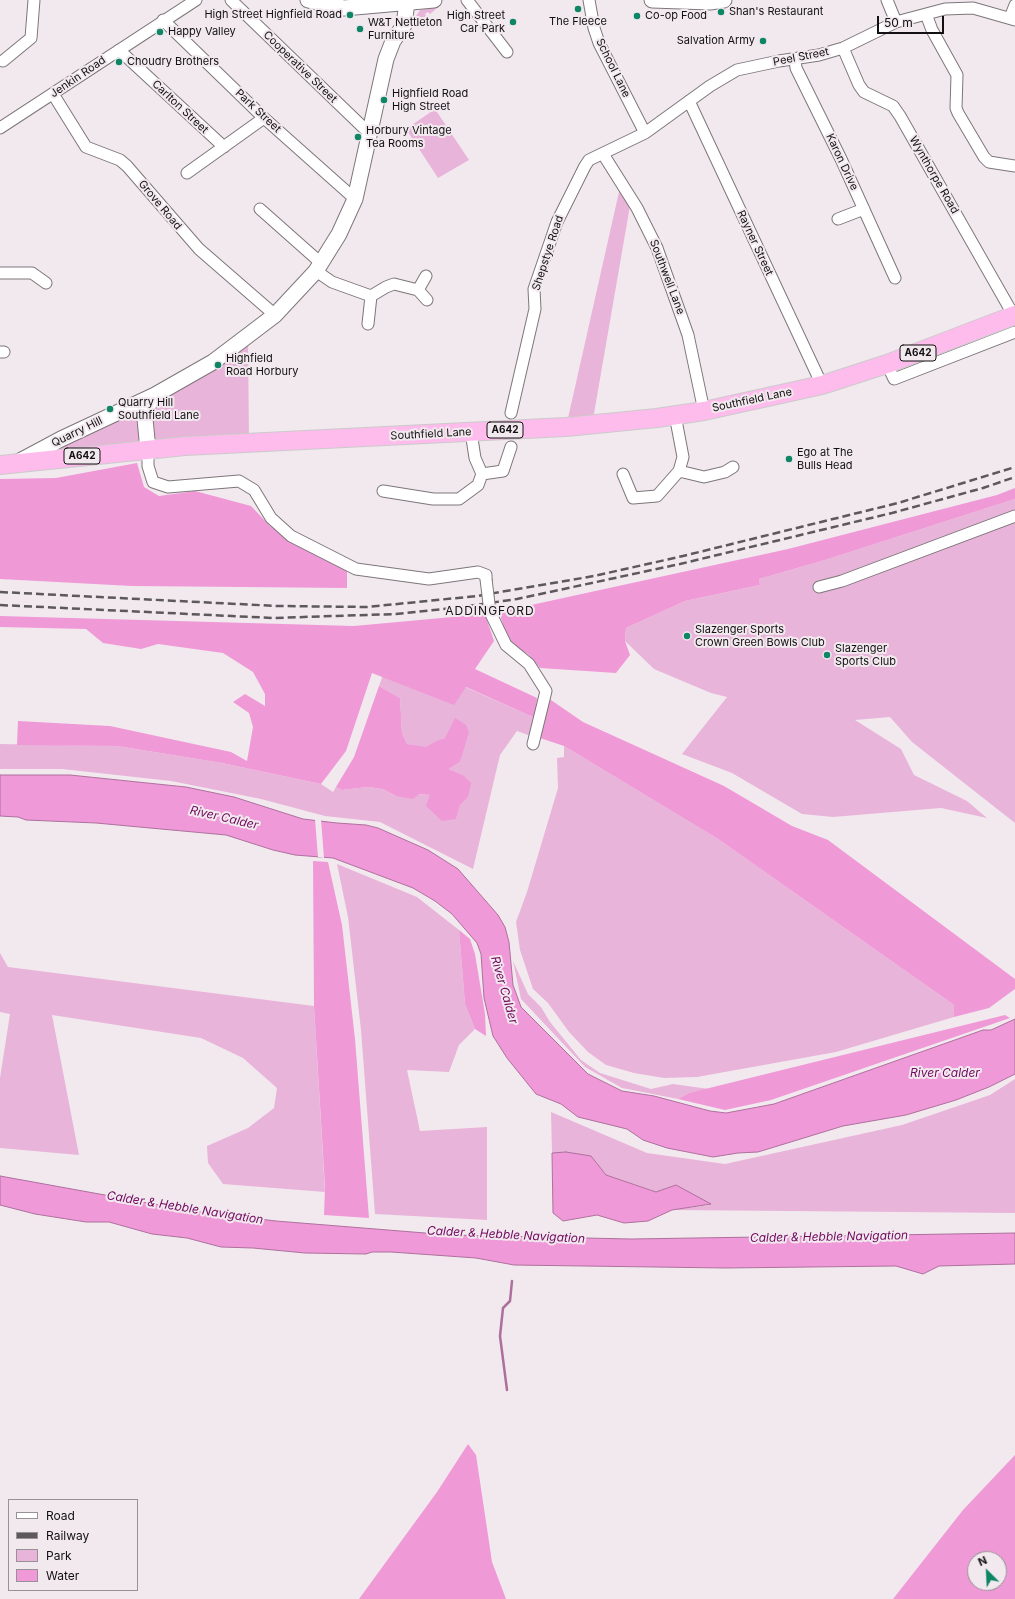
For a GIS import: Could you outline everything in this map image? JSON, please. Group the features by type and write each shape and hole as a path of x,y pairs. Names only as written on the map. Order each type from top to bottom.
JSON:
{"highway":[{"name":"Southfield Lane","path":"8,464 148,450 603,425 704,411 822,385 1015,321"}],"main road":[{"path":"308,0 344,8 434,0"},
{"path":"652,0 710,2 724,0"},
{"name":"Quarry Hill","path":"8,464 155,396 213,362 275,315 319,267 339,234 354,199 386,59 393,41 404,25 407,2"},
{"path":"148,450 144,419 147,407 155,396"}],"street":[{"path":"3,61 31,38 34,0"},
{"name":"Jenkin Road","path":"0,128 163,20 196,0"},
{"name":"Cooperative Street","path":"231,0 370,134"},
{"path":"467,0 507,52"},
{"name":"School Lane","path":"589,0 594,28 599,43 644,132"},
{"path":"887,0 896,22"},
{"path":"1012,19 1015,5"},
{"name":"Peel Street","path":"603,154 644,132 737,70 819,56 843,48 896,22 945,9 973,8 1012,19"},
{"path":"926,14 932,30 957,75 956,108 958,113 984,157 989,162 1015,166"},
{"name":"Park Street","path":"163,20 264,118 354,199"},
{"name":"Wynthorpe Road","path":"843,48 859,85 864,92 893,106 900,116 1015,321"},
{"name":"Carlton Street","path":"119,50 224,147"},
{"name":"Karon Drive","path":"795,59 796,68 823,113 864,209 894,272"},
{"name":"Grove Road","path":"53,94 86,147 111,156 124,163 199,249 234,281 275,315"},
{"name":"Rayner Street","path":"689,101 822,385"},
{"path":"187,173 264,118"},
{"name":"Southwell Lane","path":"603,154 637,208 656,248 688,335 704,411"},
{"name":"Shepstye Road","path":"512,413 535,309 534,288 557,222 589,160 603,154"},
{"path":"260,209 278,225 332,282 371,296"},
{"path":"838,219 864,209"},
{"path":"278,225 286,216"},
{"path":"0,273 32,273 46,283"},
{"path":"418,290 426,276"},
{"path":"371,296 394,284 418,290 427,300"},
{"path":"368,324 371,296"},
{"path":"623,474 633,498 657,496 679,471 683,457 675,415"},
{"path":"383,491 433,499 459,499 478,485 482,474 475,458 471,432"},
{"path":"482,474 502,471 511,447"},
{"path":"148,450 148,466 153,482 168,487 239,481 254,490 271,518 291,536 356,569 429,579 478,572 486,575 490,612 506,645 529,664 546,692 533,744"},
{"path":"679,471 704,477 725,472 733,467"},
{"path":"819,587 842,581 1015,516"}],"green space":[{"path":"435,7 436,9 430,14 428,12 425,14 426,16 414,24 412,22 420,10"},
{"path":"435,109 469,160 438,178 406,129"},
{"path":"621,183 631,200 592,425 566,427"},
{"path":"248,337 249,443 16,463"},
{"name":"Slazenger Sports Club","path":"1015,499 1015,823 912,742 890,717 855,720 901,749 914,775 967,801 987,818 941,808 833,817 802,814 732,773 682,754 727,697 711,693 654,669 625,641 626,628 685,601 760,585 759,579 825,560"},
{"path":"383,675 465,687 535,718 531,736 517,731 500,755 473,869 380,822 325,816 261,799 171,781 62,769 0,769 0,744 117,746 222,763 321,784 333,792 336,787 342,790 368,787 383,789 396,796 418,794 430,795 456,818 460,804 468,797 463,775 449,769 460,762 463,747 445,738 438,740 426,748 407,744 402,733 400,698 379,686"},
{"path":"564,746 718,839 954,1005 954,1017 836,1052 697,1077 664,1078 634,1073 606,1065 588,1052 569,1032 548,1003 533,989 520,950 516,922 527,892 558,788 557,758 564,757"},
{"path":"337,864 417,897 459,930 465,1004 475,1029 459,1045 449,1072 407,1070 420,1131 487,1127 487,1220 375,1214 361,1030 348,917"},
{"path":"0,953 8,967 314,1006 325,1192 223,1184 208,1163 207,1146 248,1128 274,1108 277,1088 243,1058 201,1038 52,1015 79,1155 0,1148 0,1078 10,1014 0,1012"},
{"path":"513,961 528,994 541,1007 550,1022 581,1060 600,1073 651,1089 673,1084 709,1089 689,1093 678,1099 622,1088 585,1067 521,999"},
{"path":"1015,1079 1015,1213 672,1210 710,1205 676,1185 657,1192 606,1175 591,1156 566,1152 552,1153 551,1112 647,1153 725,1164 902,1125 990,1095"}],"shaded area":[{"path":"137,463 144,487 159,496 195,491 251,506 270,526 347,571 347,588 132,586 0,579 0,479 56,478"},
{"path":"1015,488 1015,499 825,560 759,579 760,585 685,601 626,628 625,641 630,655 616,673 540,668 528,654 509,643 499,612 788,549 997,495"},
{"path":"485,614 494,641 475,669 537,698 535,718 466,687 454,705 372,673 346,751 321,784 222,763 117,746 17,745 18,721 110,726 231,752 247,761 253,727 249,713 233,702 245,694 265,706 265,694 253,672 223,653 158,644 141,649 103,643 86,629 0,627 0,616 354,626"},
{"path":"379,686 400,698 402,733 407,744 426,747 445,738 455,718 466,725 469,732 460,762 449,769 463,775 471,783 468,797 460,805 456,819 442,821 426,806 430,795 419,794 413,799 396,796 383,789 368,787 342,790 336,787 354,757"},
{"path":"548,698 583,722 724,786 792,826 828,840 1015,979 1015,989 989,1008 954,1017 954,1005 718,839 564,746 540,738"},
{"path":"313,861 328,862 342,925 355,1039 369,1218 324,1215 325,1187 314,1006"},
{"path":"459,930 470,939 475,954 485,1014 486,1036 475,1029 465,1004"},
{"path":"1005,1015 1010,1018 771,1100 725,1110 678,1099 689,1093"},
{"path":"468,1444 476,1455 492,1562 506,1599 359,1599 437,1492"},
{"path":"1015,1455 1015,1599 893,1599 963,1510"}],"water":[{"name":"River Calder","path":"0,775 70,775 186,787 234,797 303,819 366,825 378,828 428,850 458,869 498,915 505,927 509,942 513,985 521,1007 588,1074 622,1091 654,1096 710,1111 726,1113 774,1104 983,1030 991,1030 1015,1019 1015,1074 989,1087 956,1100 906,1115 843,1126 758,1152 738,1153 713,1157 667,1148 643,1140 627,1129 578,1117 561,1104 536,1094 507,1058 493,1036 484,998 481,954 477,943 452,914 435,901 413,888 333,858 295,855 273,850 226,835 96,823 26,820 18,817 0,816"},
{"path":"566,1152 591,1156 606,1175 656,1192 676,1185 711,1204 672,1210 648,1221 624,1223 597,1215 563,1221 553,1213 552,1153"},
{"name":"Calder & Hebble Navigation","path":"0,1176 193,1211 276,1221 450,1235 631,1239 1015,1233 1015,1264 939,1266 923,1274 896,1266 725,1268 514,1265 476,1258 391,1252 372,1252 366,1254 305,1253 253,1248 221,1247 187,1238 152,1234 109,1222 86,1222 35,1214 0,1205"}],"pier":[{"path":"315,819 321,820 324,858 318,857"}],"waterway":[{"path":"507,1390 500,1336 503,1308 510,1301 512,1281"}],"railway":[{"path":"0,592 277,606 367,607 477,596 594,576 683,556 898,503 1015,467"},
{"path":"0,605 273,618 396,614 462,607 517,599 680,564 892,513 983,488 1015,477"}],"place":[{"name":"The Fleece","path":"578,9"},
{"name":"Shan's Restaurant","path":"721,12"},
{"name":"High Street Highfield Road","path":"350,15"},
{"name":"Co-op Food","path":"637,16"},
{"name":"High Street Car Park","path":"513,22"},
{"name":"W&T Nettleton Furniture","path":"360,29"},
{"name":"Happy Valley","path":"160,32"},
{"name":"Salvation Army","path":"763,41"},
{"name":"Choudry Brothers","path":"119,62"},
{"name":"Highfield Road High Street","path":"384,100"},
{"name":"Horbury Vintage Tea Rooms","path":"358,137"},
{"name":"Highfield Road Horbury","path":"218,365"},
{"name":"Quarry Hill Southfield Lane","path":"110,409"},
{"name":"Ego at The Bulls Head","path":"789,459"},
{"name":"Slazenger Sports Crown Green Bowls Club","path":"687,636"},
{"name":"Slazenger Sports Club","path":"827,655"}],"district":[{"name":"ADDINGFORD","path":"490,611"}]}
